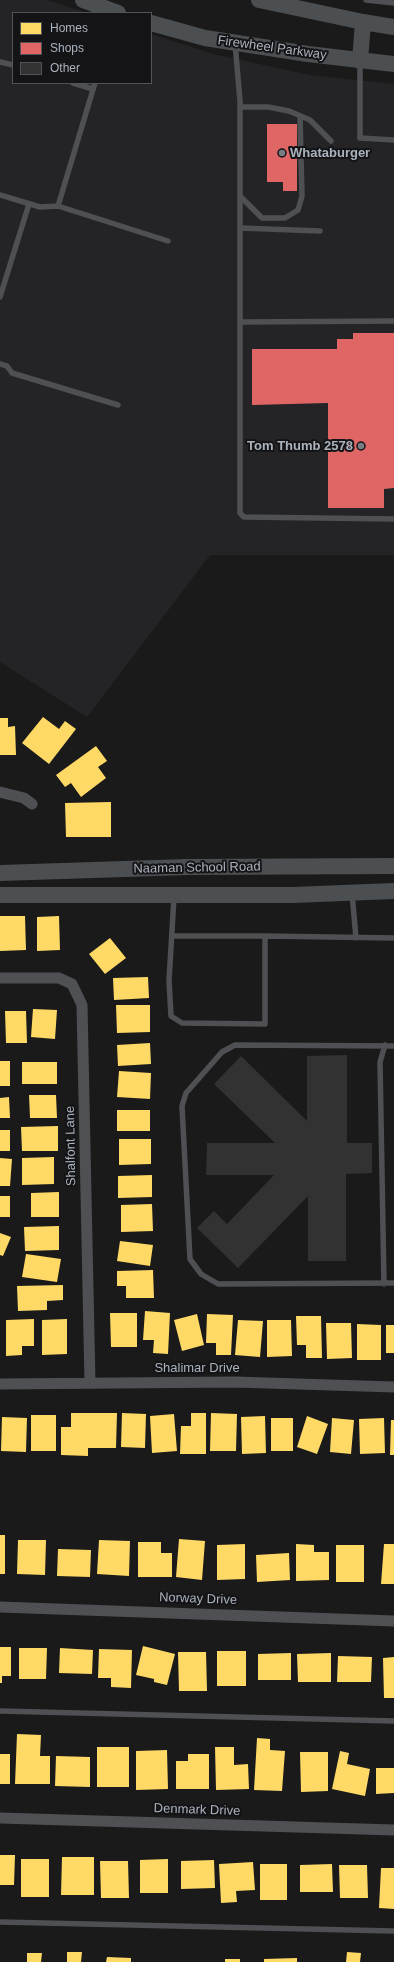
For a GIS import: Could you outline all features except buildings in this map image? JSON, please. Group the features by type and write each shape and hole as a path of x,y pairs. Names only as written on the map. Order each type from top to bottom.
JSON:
{"main road":[{"path":"83,0 114,12"},
{"path":"259,0 394,27"},
{"path":"360,61 363,22"},
{"name":"Firewheel Parkway","path":"152,23 205,38 360,61 394,64"},
{"name":"Naaman School Road","path":"0,873 187,868 394,866"},
{"name":"Naaman School Road","path":"0,895 293,895 394,891"}],"street":[{"path":"0,792 24,798 32,804"},
{"name":"Shalfont Lane","path":"0,978 59,978 72,984 82,1005 90,1383"},
{"name":"Shalimar Drive","path":"0,1384 235,1382 394,1387"},
{"name":"Norway Drive","path":"0,1607 394,1621"},
{"name":"Denmark Drive","path":"0,1818 394,1830"}],"lane":[{"path":"366,0 394,3"},
{"path":"235,43 240,107 240,513 244,517 394,519"},
{"path":"360,61 360,138 394,140"},
{"path":"0,62 12,65"},
{"path":"58,206 94,86 80,84"},
{"path":"240,107 268,107 290,111 310,120 331,141"},
{"path":"240,196 262,218 285,218 298,210 302,196 300,116"},
{"path":"0,196 40,207 58,206 168,241"},
{"path":"0,297 29,204"},
{"path":"240,228 320,231"},
{"path":"240,322 394,321"},
{"path":"0,364 8,366 12,373 118,406"},
{"path":"352,893 356,938"},
{"path":"174,894 169,981 171,1016 182,1023 265,1024 265,936"},
{"path":"172,936 394,938"},
{"path":"394,1046 235,1045 222,1052 191,1087 186,1093 182,1106 190,1259 200,1274 218,1284 394,1283"},
{"path":"384,1284 380,1062 386,1045"},
{"path":"0,1711 394,1721"},
{"path":"0,1922 394,1931"}],"shaded area":[{"path":"0,0 47,0 84,12 12,12 12,84 152,84 152,34 213,54 310,75 394,84 394,555 210,555 87,717 0,662"}],"place":[{"name":"Whataburger","path":"282,153"},
{"name":"Tom Thumb 2578","path":"361,446"}]}
